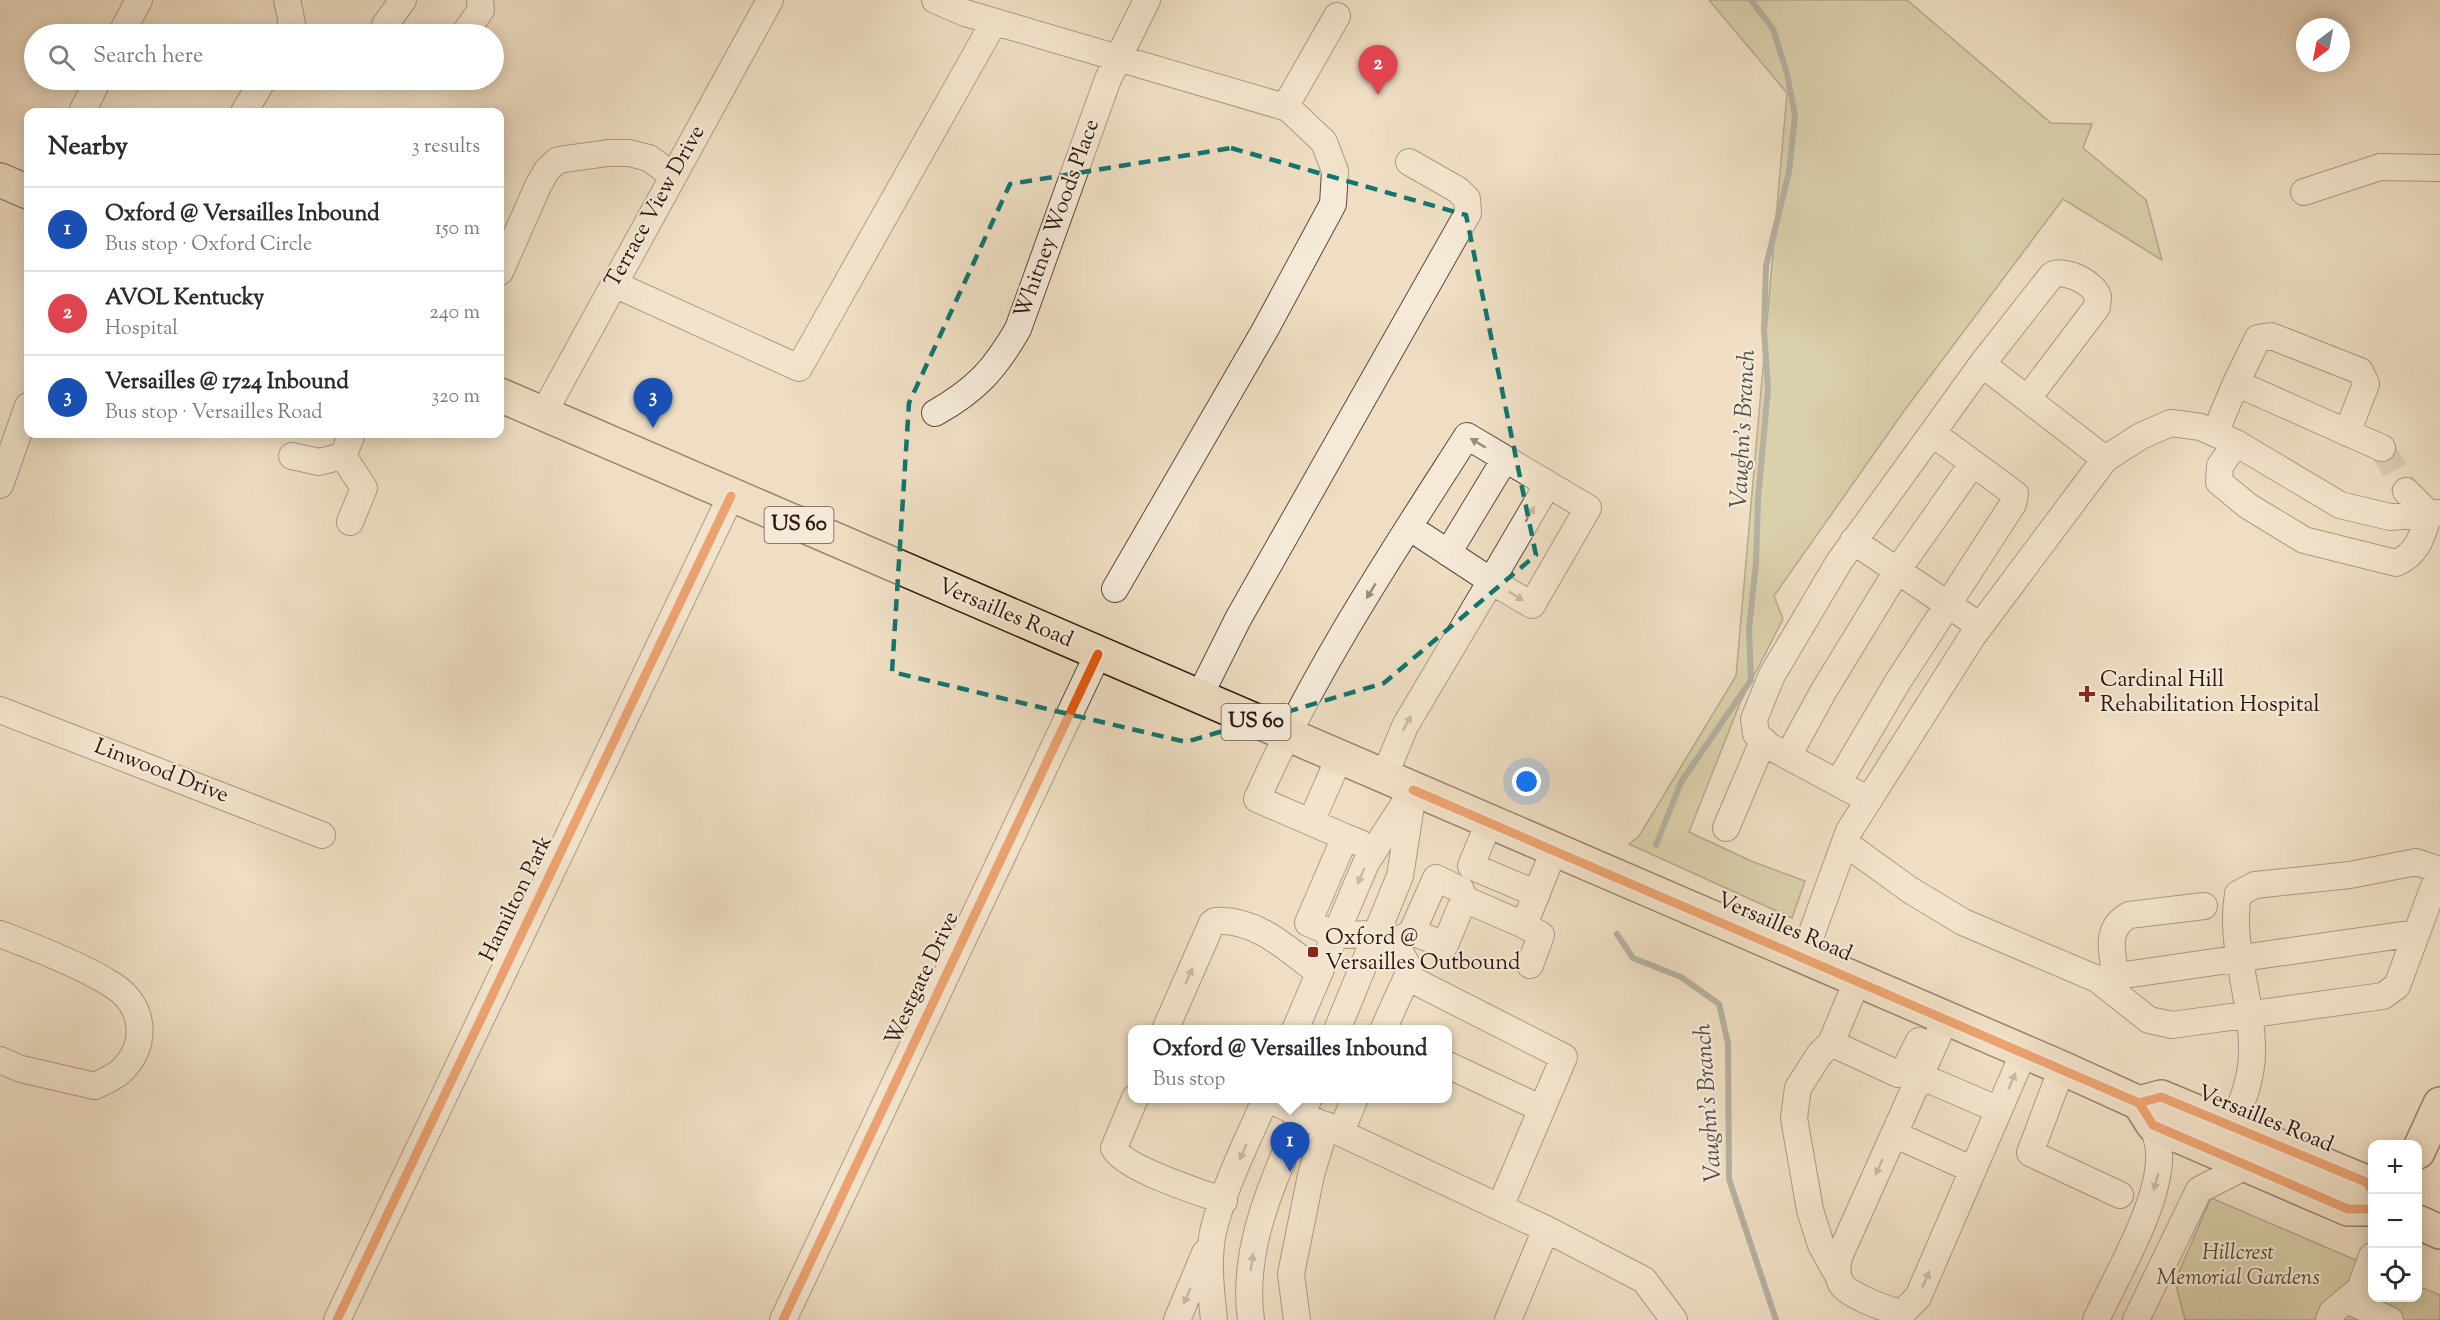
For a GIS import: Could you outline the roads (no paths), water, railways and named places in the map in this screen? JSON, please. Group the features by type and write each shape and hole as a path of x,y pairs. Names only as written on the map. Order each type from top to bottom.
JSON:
{"main road":[{"path":"0,180 24,190"},
{"name":"Versailles Road","path":"504,397 2062,1068 2246,1166 2348,1209 2368,1209"},
{"name":"Versailles Road","path":"2146,1114 2161,1098 2368,1184"},
{"path":"2422,1143 2440,1104"},
{"path":"2422,1224 2440,1232"}],"street":[{"path":"126,24 139,0"},
{"path":"287,0 291,24"},
{"path":"386,24 403,0"},
{"path":"471,24 481,10 480,0"},
{"name":"Terrace View Drive","path":"543,414 770,0"},
{"path":"935,0 994,22 1285,107 1324,142 1335,171 1333,204 1265,330 1115,589"},
{"name":"Whitney Woods Place","path":"935,413 960,399 981,382 1001,359 1018,329 1117,58 1147,0"},
{"path":"1285,107 1337,16"},
{"path":"614,284 799,368 994,22"},
{"path":"84,108 93,90"},
{"path":"246,108 256,90"},
{"path":"504,263 547,170 558,160 599,154 629,153 649,158 674,176"},
{"path":"1199,698 1238,619 1468,213 1467,199 1458,190 1409,162"},
{"path":"2304,192 2380,167 2440,168"},
{"path":"1869,800 1763,741 1756,734 1754,718 1772,675 1853,542 1982,364 2052,275 2059,271 2069,273 2095,291 2098,298 2097,307 2028,398"},
{"path":"2347,433 2366,384 2360,371 2271,336 2258,338 2235,383 2219,482 2248,506 2304,540 2396,564 2407,559 2419,546 2434,514"},
{"path":"1982,364 2105,459"},
{"path":"2235,383 2382,448"},
{"path":"0,485 24,417"},
{"path":"1803,957 1845,843 1869,800 1980,626 2105,459 2141,436 2171,423 2201,427 2225,438 2340,505 2390,517 2434,514"},
{"path":"1838,783 1897,683 2013,504 2015,494 1932,433"},
{"path":"1375,849 1257,799 1286,735 1409,528 1467,436 1588,508 1532,605 1409,528"},
{"path":"292,456 319,462 347,445 364,488 350,522"},
{"path":"1448,553 1505,459"},
{"path":"1788,756 1823,692 1897,571 1972,463"},
{"path":"1384,777 1405,726 1548,484"},
{"path":"2406,491 2434,514"},
{"name":"Hamilton Park","path":"338,1320 731,496"},
{"path":"1853,542 1980,626"},
{"name":"Westgate Drive","path":"783,1320 1098,654"},
{"name":"Linwood Drive","path":"0,710 322,834"},
{"path":"1726,828 1763,741"},
{"path":"1311,822 1339,758"},
{"path":"1297,1025 1366,862 1413,790"},
{"path":"1385,1025 1409,968 1394,936 1413,790"},
{"path":"1345,837 1308,923 1336,934 1394,936 1445,945 1471,866 1489,822"},
{"path":"1845,843 1910,890 1963,922 2106,978 2149,1020 2172,1025 2248,1014 2383,996 2397,986 2440,870 2416,862 2350,875 2254,885 2238,894 2235,914 2241,959 2248,1014 2252,1046 2249,1087 2232,1127"},
{"path":"1524,925 1554,850"},
{"path":"1403,857 1424,866 1436,878 1462,895 1541,935 1530,965"},
{"path":"1471,866 1537,894"},
{"path":"1339,1025 1394,936 1436,878"},
{"path":"2106,978 2112,934 2118,921 2129,915 2204,906"},
{"path":"1168,1025 1212,923 1222,921 1237,923 1269,934 1319,973"},
{"path":"2106,978 2416,933"},
{"path":"0,934 114,986 133,1004 141,1028 137,1049 119,1072 95,1086 21,1069 0,1060"},
{"path":"1407,977 1564,1057 1500,1207"},
{"path":"1857,981 1831,1043 1819,1055 1798,1088 1794,1118 1810,1210 1821,1245 1843,1287 1892,1316 1903,1312 1918,1297 2024,1052"},
{"path":"1836,1272 1839,1257 1894,1134 1909,1075 1939,1016"},
{"path":"1831,1043 1999,1110"},
{"path":"1452,1067 1542,1109"},
{"path":"2062,1068 2030,1153 2120,1195"},
{"path":"1133,1103 1114,1148 1117,1154 1136,1166 1224,1202"},
{"path":"1177,1320 1264,1103"},
{"path":"1297,1320 1291,1275 1311,1175 1334,1129 1352,1103"},
{"path":"1251,1320 1250,1274 1258,1221 1305,1106 1334,1129 1546,1229 1644,1280 1674,1320"},
{"path":"2096,1320 2145,1214 2158,1177 2160,1151 2146,1114"},
{"path":"1894,1134 1973,1170"},
{"path":"2136,1320 2199,1190 2246,1166"},
{"path":"1508,1320 1546,1229"},
{"path":"1213,1233 1210,1280 1214,1320"},
{"path":"2329,1320 2332,1312 2360,1289 2368,1269"},
{"path":"2347,1300 2390,1320"}],"waterway":[{"name":"Vaughn's Branch","path":"1656,845 1681,782 1751,680 1749,629 1768,389 1764,330 1766,266 1789,172 1795,116 1787,73 1773,29 1751,0"},
{"name":"Vaughn's Branch","path":"1617,934 1633,958 1681,977 1719,1004 1728,1043 1729,1179 1776,1320"}],"tunnel":[{"path":"2382,448 2406,491"}],"place":[{"name":"AVOL Kentucky","path":"1378,95"},
{"name":"Versailles @ 1724 Inbound","path":"653,428"},
{"name":"Cardinal Hill Rehabilitation Hospital","path":"2087,694"},
{"name":"Oxford @ Versailles Outbound","path":"1313,952"},
{"name":"Oxford @ Versailles Inbound","path":"1290,1172"}],"park label":[{"name":"Hillcrest Memorial Gardens","path":"2238,1266"}]}
